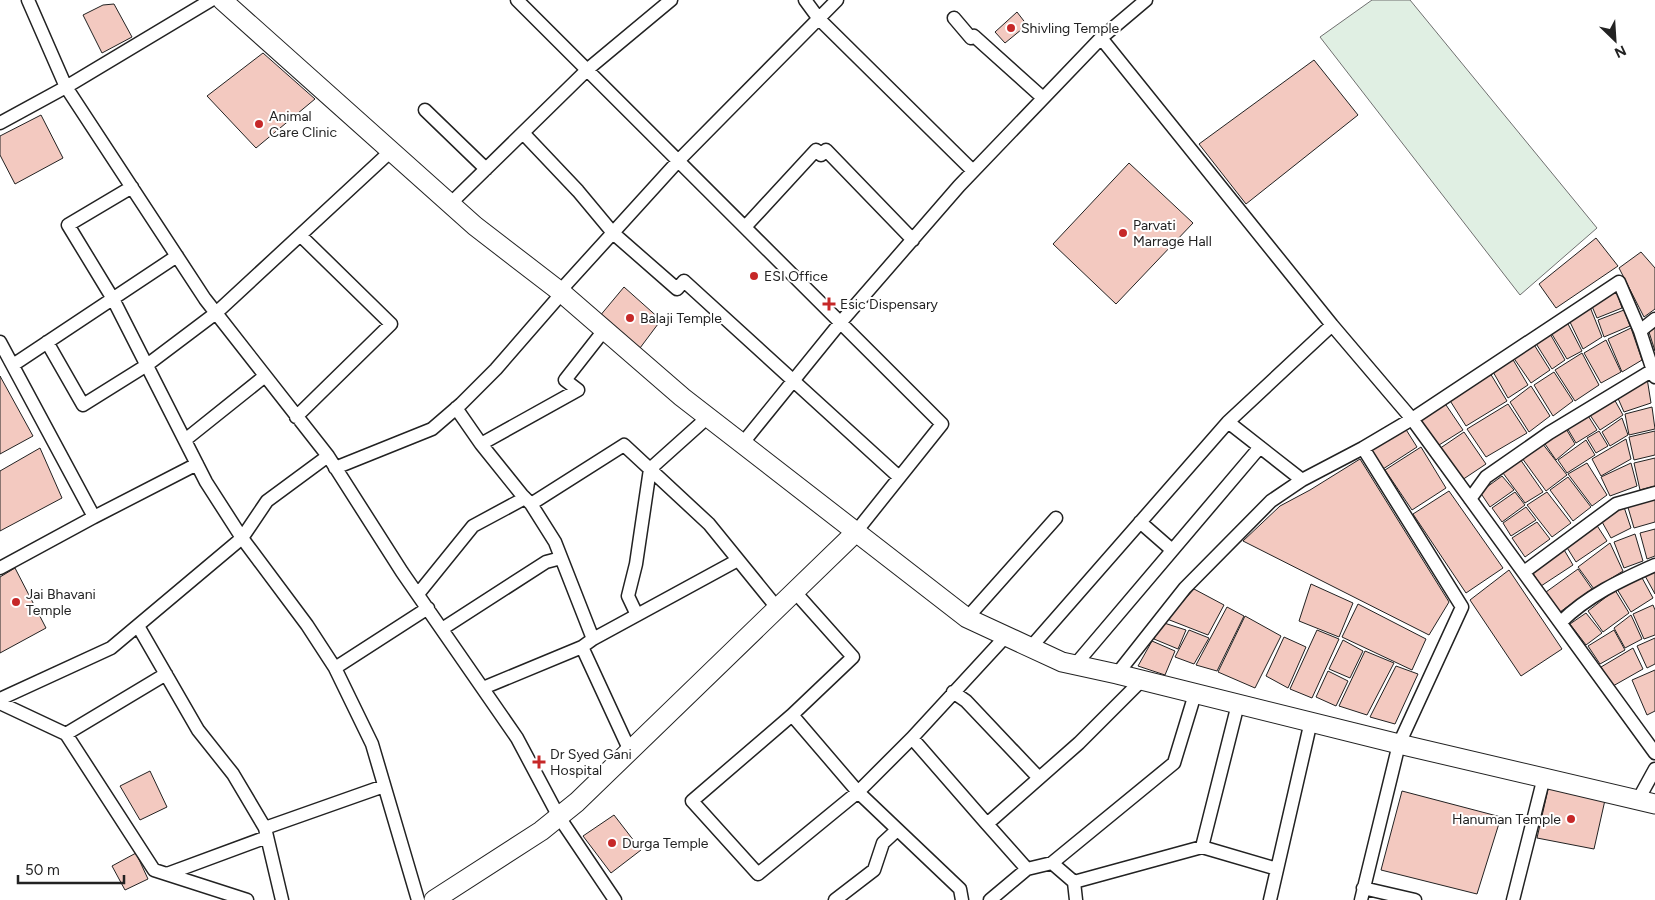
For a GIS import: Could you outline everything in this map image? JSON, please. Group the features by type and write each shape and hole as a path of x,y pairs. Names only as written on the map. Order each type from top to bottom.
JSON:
{"main road":[{"path":"222,0 475,226 561,292 682,397 967,618 1062,662 1075,666 1117,674 1399,744 1647,802"},
{"path":"434,900 541,832 577,802 855,533"}],"street":[{"path":"28,0 66,87 216,313 328,456 418,594 517,738 559,817 615,900"},
{"path":"0,123 66,87 212,0"},
{"path":"517,0 942,424 855,533"},
{"path":"805,0 819,18 973,171"},
{"path":"335,468 432,429 456,408 496,370 561,292 679,160 837,0"},
{"path":"742,444 840,323 973,171 1101,38 1146,0"},
{"path":"450,204 588,70 665,2"},
{"path":"954,18 971,38 974,36 1043,98"},
{"path":"1101,38 1332,325 1412,419 1655,753"},
{"path":"425,110 486,169"},
{"path":"523,132 578,191 613,233 677,289 684,281 899,477"},
{"path":"745,227 816,150 821,155 826,150 912,240"},
{"path":"47,342 83,405 147,365 216,313 391,151"},
{"path":"132,187 68,225 113,299 206,482 242,538 307,625 335,668 372,744 418,900"},
{"path":"296,417 391,324 301,236"},
{"path":"13,365 177,256"},
{"path":"1117,674 1185,588 1271,501 1302,480 1363,448 1412,419 1619,282 1640,331 1654,374 1549,433 1486,477 1470,499"},
{"path":"1640,331 1655,319"},
{"path":"1031,647 1228,422 1332,325"},
{"path":"481,444 578,390 565,380 605,329"},
{"path":"0,342 94,517"},
{"path":"185,440 265,376"},
{"path":"456,408 481,444 528,501 555,542 588,643 630,751"},
{"path":"637,615 628,596 636,564 650,469 708,417"},
{"path":"1228,422 1302,480"},
{"path":"418,594 473,526 528,501 624,444 709,524 778,609"},
{"path":"1075,666 1260,447"},
{"path":"1363,448 1462,607 1399,744 1362,894 1415,900"},
{"path":"0,699 111,648 242,538 267,501 328,456"},
{"path":"0,568 198,464"},
{"path":"1524,572 1616,504 1655,493"},
{"path":"967,618 1056,518"},
{"path":"1140,522 1172,550"},
{"path":"442,629 546,562 561,558"},
{"path":"483,688 588,643 738,560"},
{"path":"1561,622 1574,608 1630,576 1655,565"},
{"path":"795,592 853,657 792,715 692,801 758,874 858,792 912,738 1006,636"},
{"path":"335,668 428,608"},
{"path":"138,626 198,730 234,774 266,833 282,900"},
{"path":"66,734 166,674"},
{"path":"988,824 1079,743 1141,681"},
{"path":"953,692 966,701 1039,778"},
{"path":"990,900 1002,895 1027,869 1052,864 1174,763 1195,694"},
{"path":"0,703 66,734 154,870 247,900"},
{"path":"1202,848 1238,704"},
{"path":"792,715 858,792 960,890 962,900"},
{"path":"1270,900 1311,721"},
{"path":"912,738 1027,869"},
{"path":"1647,802 1655,769"},
{"path":"1514,900 1544,777"},
{"path":"167,874 384,786"},
{"path":"835,900 874,870 883,843 897,830"},
{"path":"1074,882 1202,848 1277,869"},
{"path":"1052,864 1074,882 1076,900"}],"green space":[{"path":"1372,0 1410,0 1597,228 1520,295 1320,37"}],"building":[{"path":"114,4 132,37 102,53 83,15 103,5"},
{"name":"Shivling Temple","path":"1017,12 1027,25 1005,43 995,32"},
{"name":"Animal Care Clinic","path":"263,53 315,99 256,148 207,96"},
{"path":"1314,60 1358,115 1246,204 1199,144"},
{"path":"41,115 63,158 15,184 0,155 0,136"},
{"name":"Parvati Marrage Hall","path":"1129,163 1193,223 1116,304 1053,244"},
{"path":"1596,238 1618,266 1556,308 1539,284"},
{"path":"1641,252 1655,268 1655,309 1644,317 1619,268"},
{"name":"Balaji Temple","path":"624,287 661,320 640,348 599,317"},
{"path":"1616,290 1622,308 1597,318 1591,304"},
{"path":"1590,307 1602,337 1583,349 1569,320"},
{"path":"1624,310 1630,326 1604,337 1598,320"},
{"path":"1567,322 1582,351 1567,359 1550,331"},
{"path":"1631,328 1642,360 1622,372 1608,339"},
{"path":"1655,328 1655,351 1649,332"},
{"path":"1549,332 1565,360 1552,369 1535,342"},
{"path":"1606,340 1621,372 1601,383 1584,353"},
{"path":"1533,343 1550,370 1531,383 1513,357"},
{"path":"1582,353 1599,385 1575,401 1555,370"},
{"path":"1512,358 1528,385 1508,398 1492,370"},
{"path":"1554,372 1573,401 1553,416 1534,385"},
{"path":"1490,373 1507,401 1466,426 1449,399"},
{"path":"0,376 33,436 0,454"},
{"path":"1647,378 1651,403 1624,412 1617,396"},
{"path":"1531,386 1550,416 1529,432 1510,402"},
{"path":"1613,397 1623,415 1600,430 1588,412"},
{"path":"1444,402 1463,430 1439,445 1419,419"},
{"path":"1508,404 1527,433 1486,457 1467,429"},
{"path":"1652,407 1655,429 1629,435 1625,414"},
{"path":"1587,414 1597,430 1576,443 1566,426"},
{"path":"1622,418 1628,435 1610,446 1602,432"},
{"path":"1565,427 1575,444 1556,460 1543,441"},
{"path":"1405,428 1417,447 1383,469 1372,450"},
{"path":"1599,431 1608,446 1596,453 1587,438"},
{"path":"1655,431 1655,455 1634,460 1629,437"},
{"path":"1464,432 1486,464 1462,480 1439,449"},
{"path":"1626,439 1631,459 1601,476 1592,459"},
{"path":"1586,440 1595,455 1567,473 1558,460"},
{"path":"1542,443 1567,475 1546,491 1522,458"},
{"path":"1421,447 1446,488 1412,510 1385,470"},
{"path":"40,448 62,498 0,531 0,471"},
{"path":"1655,458 1655,486 1640,490 1634,463"},
{"path":"1360,459 1449,602 1429,635 1243,541 1280,506"},
{"path":"1520,459 1543,492 1525,503 1503,473"},
{"path":"1587,463 1607,495 1592,506 1568,474"},
{"path":"1631,463 1637,486 1610,496 1601,477"},
{"path":"1502,476 1514,490 1490,507 1480,492"},
{"path":"1568,477 1591,507 1573,521 1550,490"},
{"path":"1449,491 1503,568 1466,593 1413,514"},
{"path":"1515,492 1525,505 1502,522 1492,508"},
{"path":"1547,492 1571,523 1552,537 1527,505"},
{"path":"1655,498 1655,522 1634,528 1627,504"},
{"path":"1526,507 1536,520 1511,536 1503,523"},
{"path":"1624,507 1631,528 1611,538 1601,520"},
{"path":"1537,522 1550,539 1525,557 1512,538"},
{"path":"1596,524 1607,541 1576,562 1566,546"},
{"path":"1655,529 1655,556 1647,559 1640,533"},
{"path":"1635,534 1643,561 1624,568 1614,542"},
{"path":"1610,543 1623,571 1594,589 1578,567"},
{"path":"1563,548 1573,565 1541,586 1531,570"},
{"name":"Jai Bhavani Temple","path":"15,568 46,628 0,653 0,577"},
{"path":"1578,569 1592,589 1560,612 1546,592"},
{"path":"1655,569 1655,594 1644,574"},
{"path":"1509,570 1562,649 1521,676 1470,600"},
{"path":"1641,576 1653,598 1631,612 1617,589"},
{"path":"1311,584 1353,603 1339,637 1299,621"},
{"path":"1194,589 1224,605 1208,635 1167,619"},
{"path":"1615,590 1629,613 1603,632 1588,611"},
{"path":"1358,604 1426,639 1412,670 1342,637"},
{"path":"1653,605 1655,610 1655,635 1644,639 1633,614"},
{"path":"1227,607 1244,616 1217,671 1196,665"},
{"path":"1586,613 1602,633 1586,645 1570,624"},
{"path":"1631,615 1642,639 1625,648 1614,628"},
{"path":"1245,616 1281,636 1255,688 1218,672"},
{"path":"1161,622 1186,630 1178,649 1154,639"},
{"path":"1189,630 1209,638 1194,664 1175,657"},
{"path":"1317,630 1339,639 1312,698 1290,689"},
{"path":"1614,630 1625,650 1600,664 1588,646"},
{"path":"1284,637 1306,647 1288,688 1266,676"},
{"path":"1655,638 1655,664 1647,668 1637,646"},
{"path":"1343,640 1363,651 1350,678 1329,669"},
{"path":"1152,641 1175,651 1165,675 1138,666"},
{"path":"1633,648 1643,669 1613,686 1601,667"},
{"path":"1365,651 1394,663 1367,715 1339,706"},
{"path":"1396,666 1418,674 1395,724 1370,717"},
{"path":"1655,670 1655,711 1647,715 1632,680"},
{"path":"1328,671 1348,681 1336,706 1316,697"},
{"path":"150,771 167,807 140,820 120,786"},
{"name":"Hanuman Temple","path":"1549,785 1605,800 1594,849 1537,838"},
{"path":"1402,791 1501,817 1477,894 1381,870"},
{"name":"Durga Temple","path":"614,815 641,850 611,873 583,836"},
{"path":"136,853 148,879 125,890 112,866"}],"place":[{"name":"Shivling Temple","path":"1011,28"},
{"name":"Animal Care Clinic","path":"259,124"},
{"name":"Parvati Marrage Hall","path":"1123,233"},
{"name":"ESI Office","path":"754,276"},
{"name":"Esic Dispensary","path":"829,304"},
{"name":"Balaji Temple","path":"630,318"},
{"name":"Jai Bhavani Temple","path":"16,602"},
{"name":"Dr Syed Gani Hospital","path":"539,762"},
{"name":"Hanuman Temple","path":"1571,819"},
{"name":"Durga Temple","path":"612,843"}]}
